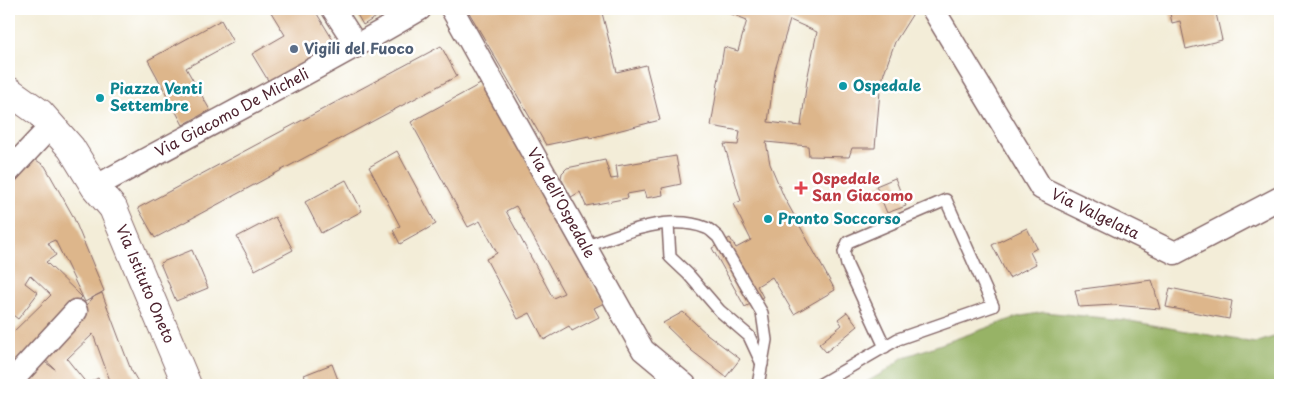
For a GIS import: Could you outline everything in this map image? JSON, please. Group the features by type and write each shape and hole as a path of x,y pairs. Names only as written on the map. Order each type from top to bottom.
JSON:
{"main road":[{"path":"9,91 40,113 71,148 95,187"},
{"name":"Via Istituto Oneto","path":"95,187 114,208 188,385"}],"street":[{"path":"333,9 357,46"},
{"name":"Via Giacomo De Micheli","path":"95,187 182,138 357,46 420,9"},
{"name":"Via dell'Ospedale","path":"452,9 643,350 685,385"},
{"name":"Via Valgelata","path":"933,9 1041,188 1175,253 1280,198"},
{"path":"9,171 51,126"},
{"path":"9,384 76,311"}],"lane":[{"path":"820,385 898,339 993,306 946,200 848,242 844,252 847,265 884,347"},
{"path":"585,247 636,228 681,223 706,228 718,237 762,313 766,340 758,385"},
{"path":"668,224 670,257 688,274 720,311 749,336 762,364"}],"green space":[{"path":"1044,312 1124,320 1255,343 1280,335 1280,385 861,385 886,371 902,358 1017,317"}],"building":[{"name":"Vigili del Fuoco","path":"269,9 314,9 336,45 269,82 252,54 285,35"},
{"path":"354,9 390,9 363,25"},
{"path":"467,9 601,9 617,72 646,65 660,120 590,138 589,136 546,145"},
{"path":"719,9 901,9 912,15 895,42 884,73 880,91 875,148 852,148 849,157 809,156 808,146 766,142 770,164 784,197 835,290 794,314 772,277 757,286 763,297 745,307 712,248 730,238 736,248 751,240 733,204 741,201 724,144 738,145 740,131 711,126 724,47 738,51 747,20","holes":["790,20 817,32 807,80 801,126 768,122 775,70"]},
{"path":"1169,9 1215,9 1222,40 1186,49 1180,21 1172,23"},
{"path":"221,20 233,42 186,68 210,110 183,125 148,60"},
{"path":"441,46 457,76 155,238 138,208"},
{"path":"484,82 604,303 594,308 599,317 572,331 569,326 544,340 530,313 518,319 486,259 497,253 480,221 468,227 411,122","holes":["516,206 564,293 553,298 506,211"]},
{"path":"397,151 436,224 400,244 393,230 400,226 369,167"},
{"path":"27,154 45,166 73,216 104,291 85,302 55,240 48,243 56,255 46,262 82,297 12,373 9,371 9,336 51,295 30,275 25,283 38,293 18,319 9,312 9,175"},
{"path":"676,156 681,184 662,188 663,195 646,198 644,191 627,194 628,198 586,206 580,192 571,197 561,178 562,173 567,168 605,160 611,179 618,178 616,166"},
{"path":"895,178 906,206 887,213 876,186"},
{"path":"346,180 362,211 321,233 305,202"},
{"path":"275,217 293,250 255,270 237,237"},
{"path":"1027,228 1037,248 1030,252 1036,264 1009,278 992,245"},
{"path":"192,250 208,288 176,301 160,263"},
{"path":"1152,280 1160,309 1114,305 1079,307 1075,290"},
{"path":"1170,288 1232,301 1229,319 1166,307"},
{"path":"102,293 131,370 140,385 113,385 93,334 67,359 87,384 98,378 104,385 10,385 37,357 55,369 39,354 95,296"},
{"path":"683,312 707,334 740,359 726,377 692,351 663,323"},
{"path":"847,312 858,326 826,352 819,344 842,325 838,319"},
{"path":"332,364 340,385 308,385 304,375"}],"place":[{"name":"Vigili del Fuoco","path":"294,49"},
{"name":"Ospedale","path":"843,86"},
{"name":"Piazza Venti Settembre","path":"100,98"},
{"name":"Ospedale San Giacomo","path":"801,188"},
{"name":"Pronto Soccorso","path":"768,219"}]}
